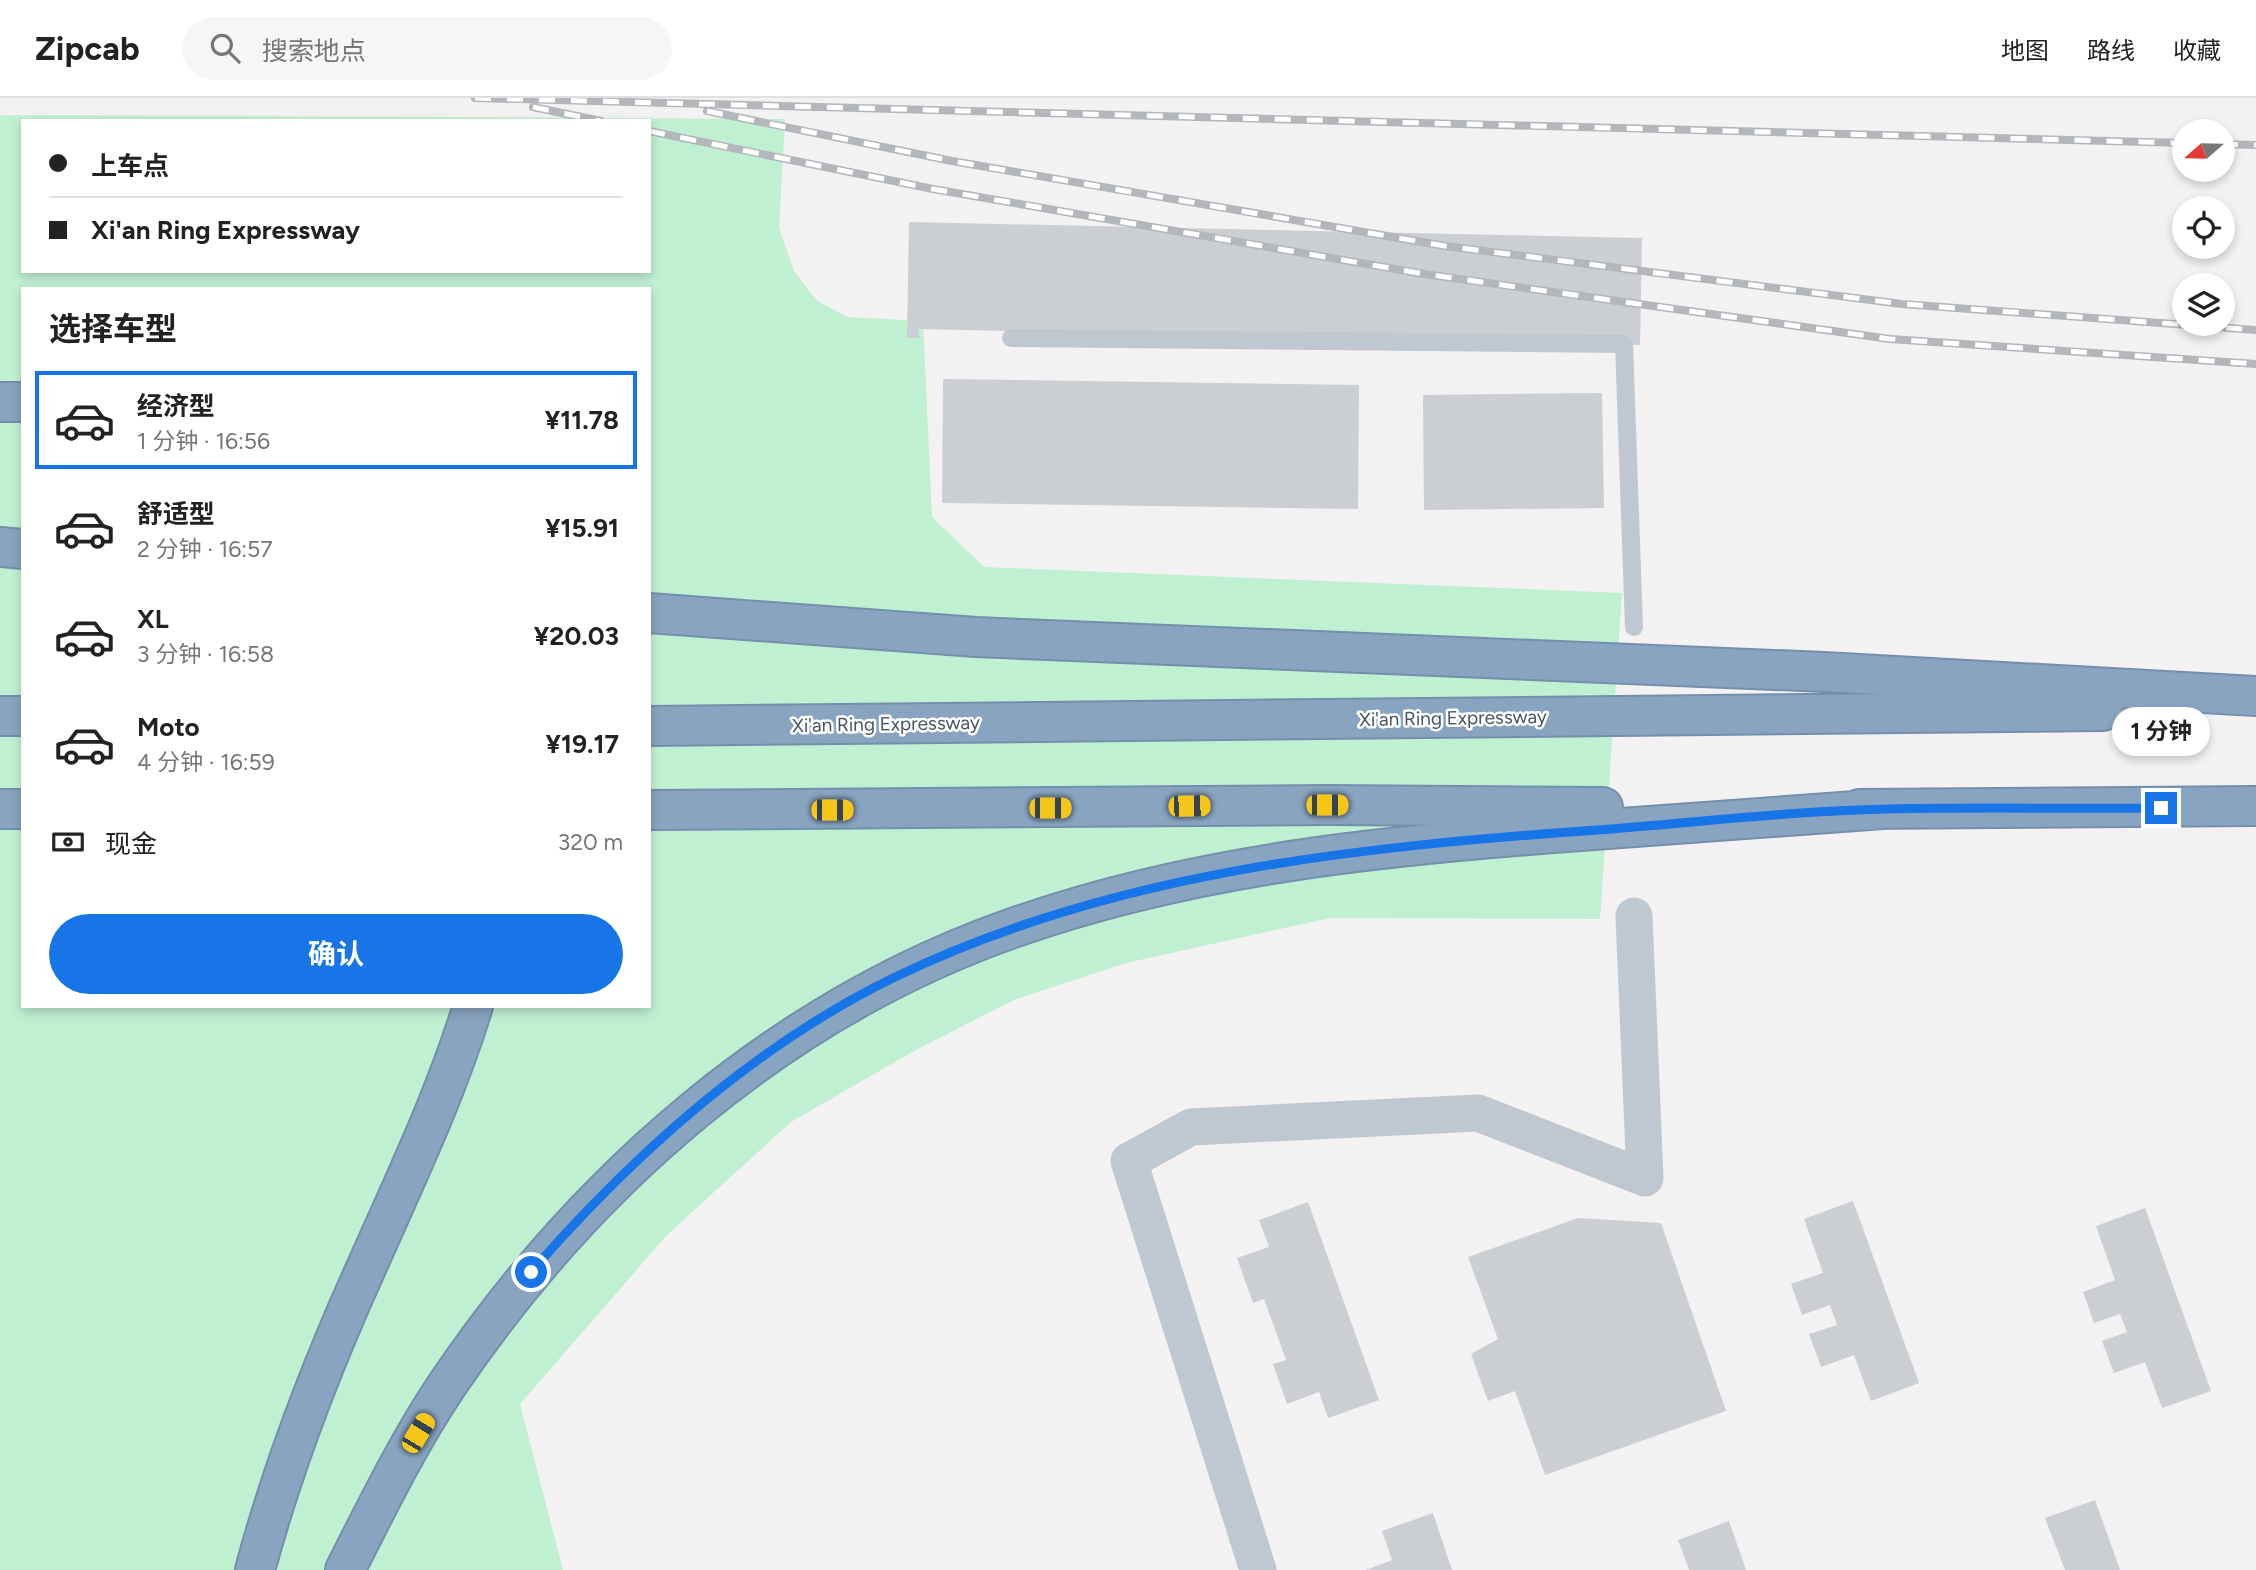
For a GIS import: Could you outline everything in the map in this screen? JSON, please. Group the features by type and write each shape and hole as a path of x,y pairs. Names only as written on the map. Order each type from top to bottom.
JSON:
{"highway":[{"path":"0,402 21,402"},
{"path":"0,547 21,549"},
{"path":"651,613 989,638 1825,672 2256,696"},
{"name":"Xi'an Ring Expressway","path":"651,726 2256,709"},
{"path":"0,716 21,716"},
{"path":"651,810 1327,805 1883,809 2256,806"},
{"path":"0,808 21,810"},
{"path":"345,1570 404,1455 446,1387 518,1287 559,1240 614,1183 727,1083 842,1005 890,979 1010,929 1071,909 1254,867 1450,841 1883,809"},
{"path":"255,1570 298,1434 366,1267 420,1152 456,1061 471,1008"}],"street":[{"path":"1258,1570 1129,1161 1191,1127 1478,1113 1645,1178 1634,916"}],"lane":[{"path":"1011,338 1624,344 1634,627"}],"green space":[{"path":"0,115 785,119 779,228 794,271 816,300 847,317 923,321 932,517 984,567 1622,593 1600,919 1330,918 1126,963 1014,1000 914,1051 791,1122 667,1235 520,1404 563,1570 0,1570"}],"building":[{"path":"909,222 1642,238 1640,345 919,329 919,338 907,338"},
{"path":"943,379 1359,385 1358,509 942,503"},
{"path":"1602,393 1604,508 1424,510 1423,395"},
{"path":"1853,1201 1919,1383 1871,1401 1854,1355 1821,1367 1809,1334 1837,1325 1830,1305 1802,1315 1791,1284 1823,1273 1804,1219"},
{"path":"1308,1202 1379,1400 1328,1418 1319,1392 1287,1404 1273,1364 1286,1360 1264,1299 1253,1303 1237,1258 1269,1247 1259,1220"},
{"path":"2145,1208 2211,1391 2162,1408 2145,1362 2114,1373 2102,1341 2127,1332 2120,1314 2094,1323 2083,1292 2115,1280 2096,1226"},
{"path":"1578,1218 1661,1223 1726,1411 1545,1475 1515,1391 1488,1401 1471,1354 1498,1339 1468,1257"},
{"path":"2095,1500 2120,1570 2065,1570 2045,1518"},
{"path":"1433,1513 1452,1570 1366,1570 1392,1560 1382,1531"},
{"path":"1729,1521 1746,1570 1689,1570 1678,1540"}],"railway":[{"path":"475,98 2172,143"},
{"path":"533,107 591,119"},
{"path":"707,111 952,161 1445,246 1902,304 2256,330"},
{"path":"651,131 933,189 1424,274 1890,339 2256,364"},
{"path":"2235,144 2256,145"}],"route":[{"path":"531,1272 614,1183 727,1083 784,1043 842,1005 890,979 1010,929 1084,906 1254,867 1450,841 1883,809 2161,808"}]}
